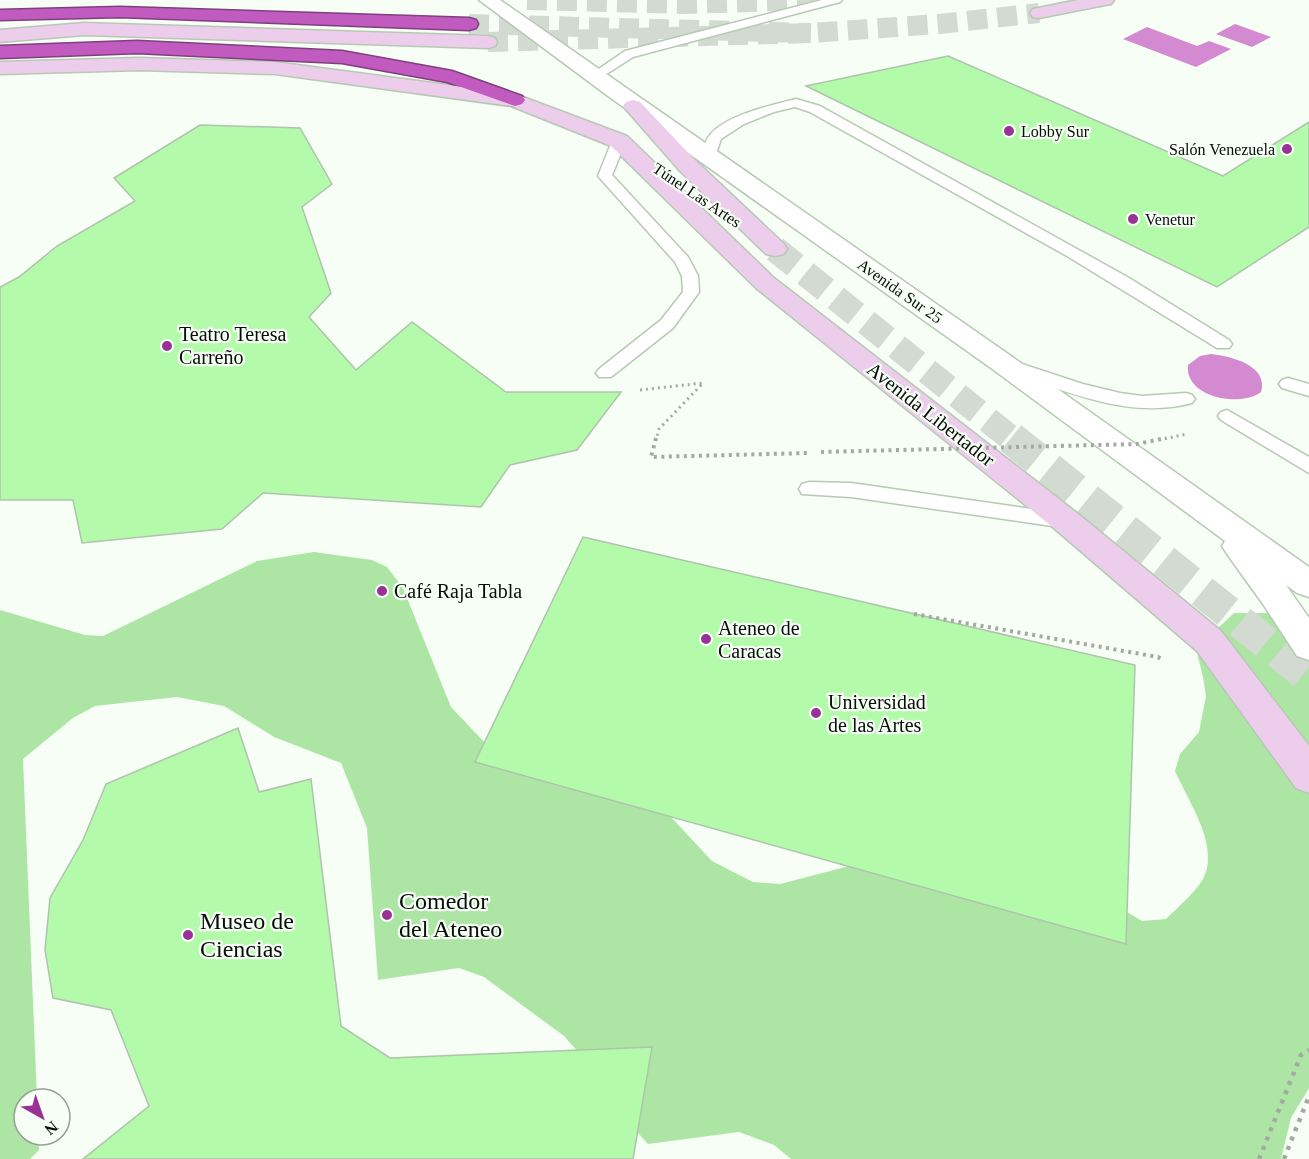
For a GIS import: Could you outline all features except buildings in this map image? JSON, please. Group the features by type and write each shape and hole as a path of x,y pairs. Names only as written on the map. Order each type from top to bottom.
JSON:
{"highway":[{"path":"0,15 120,12 469,24"},
{"path":"0,52 137,47 342,57 452,77 515,100"}],"main road":[{"path":"1039,12 1104,0"},
{"path":"0,36 84,29 488,42"},
{"name":"Avenida Libertador","path":"0,68 139,64 275,68 515,100 619,141 765,283 1066,521 1209,641 1309,776"},
{"name":"Túnel Las Artes","path":"619,141 775,249 688,166 633,106"}],"street":[{"name":"Avenida Sur 25","path":"488,0 633,106 1004,364 1220,524 1309,584"},
{"path":"1220,524 1275,595 1309,646"}],"lane":[{"path":"592,77 629,54 836,0"},
{"path":"709,158 715,137 739,121 770,109 796,103 815,109 1059,243 1161,303 1223,344"},
{"path":"605,374 667,324 691,292 690,276 682,260 605,176 619,141"},
{"path":"1004,364 1108,398 1166,404 1186,399"},
{"path":"1288,384 1309,390"},
{"path":"1227,416 1309,466"},
{"path":"810,489 851,490 1066,521"}],"path":[{"path":"633,391 703,383 659,429 651,457 1137,444 1187,434"},
{"path":"914,614 1158,657 1168,663"},
{"path":"1259,1159 1302,1055 1309,1050"},
{"path":"1284,1159 1309,1096"}],"green space":[{"path":"314,552 372,560 387,567 403,588 451,707 487,745 656,801 712,861 753,882 780,884 853,865 1120,908 1142,921 1166,919 1197,888 1208,864 1205,837 1175,771 1180,754 1199,732 1206,696 1198,657 1201,644 1234,613 1272,613 1309,619 1309,1088 1291,1118 1281,1159 791,1159 774,1145 739,1132 648,1144 630,1124 580,1054 564,1036 484,977 459,968 378,980 367,828 341,763 274,737 224,706 177,697 95,706 73,718 23,759 37,1087 12,1087 12,1147 39,1147 39,1150 30,1159 0,1159 0,610 85,635 103,636 257,561"}],"shaded area":[{"path":"1235,24 1271,37 1252,47 1216,34"},
{"path":"1147,27 1197,46 1209,41 1231,49 1196,67 1123,39"},
{"path":"1211,354 1237,360 1254,369 1262,383 1261,392 1252,397 1228,399 1204,392 1189,376 1188,365 1200,356"}],"tunnel":[{"path":"527,0 686,4 814,0"},
{"path":"488,42 811,33 939,24 1039,13"},
{"path":"469,24 811,33"},
{"path":"775,249 1013,440"},
{"path":"1011,438 1309,677"}],"place":[{"name":"Lobby Sur","path":"1009,131"},
{"name":"Salón Venezuela","path":"1287,149"},
{"name":"Venetur","path":"1133,219"},
{"name":"Teatro Teresa Carreño","path":"167,346"},
{"name":"Café Raja Tabla","path":"382,591"},
{"name":"Ateneo de Caracas","path":"706,639"},
{"name":"Universidad de las Artes","path":"816,713"},
{"name":"Comedor del Ateneo","path":"387,915"},
{"name":"Museo de Ciencias","path":"188,935"}]}
